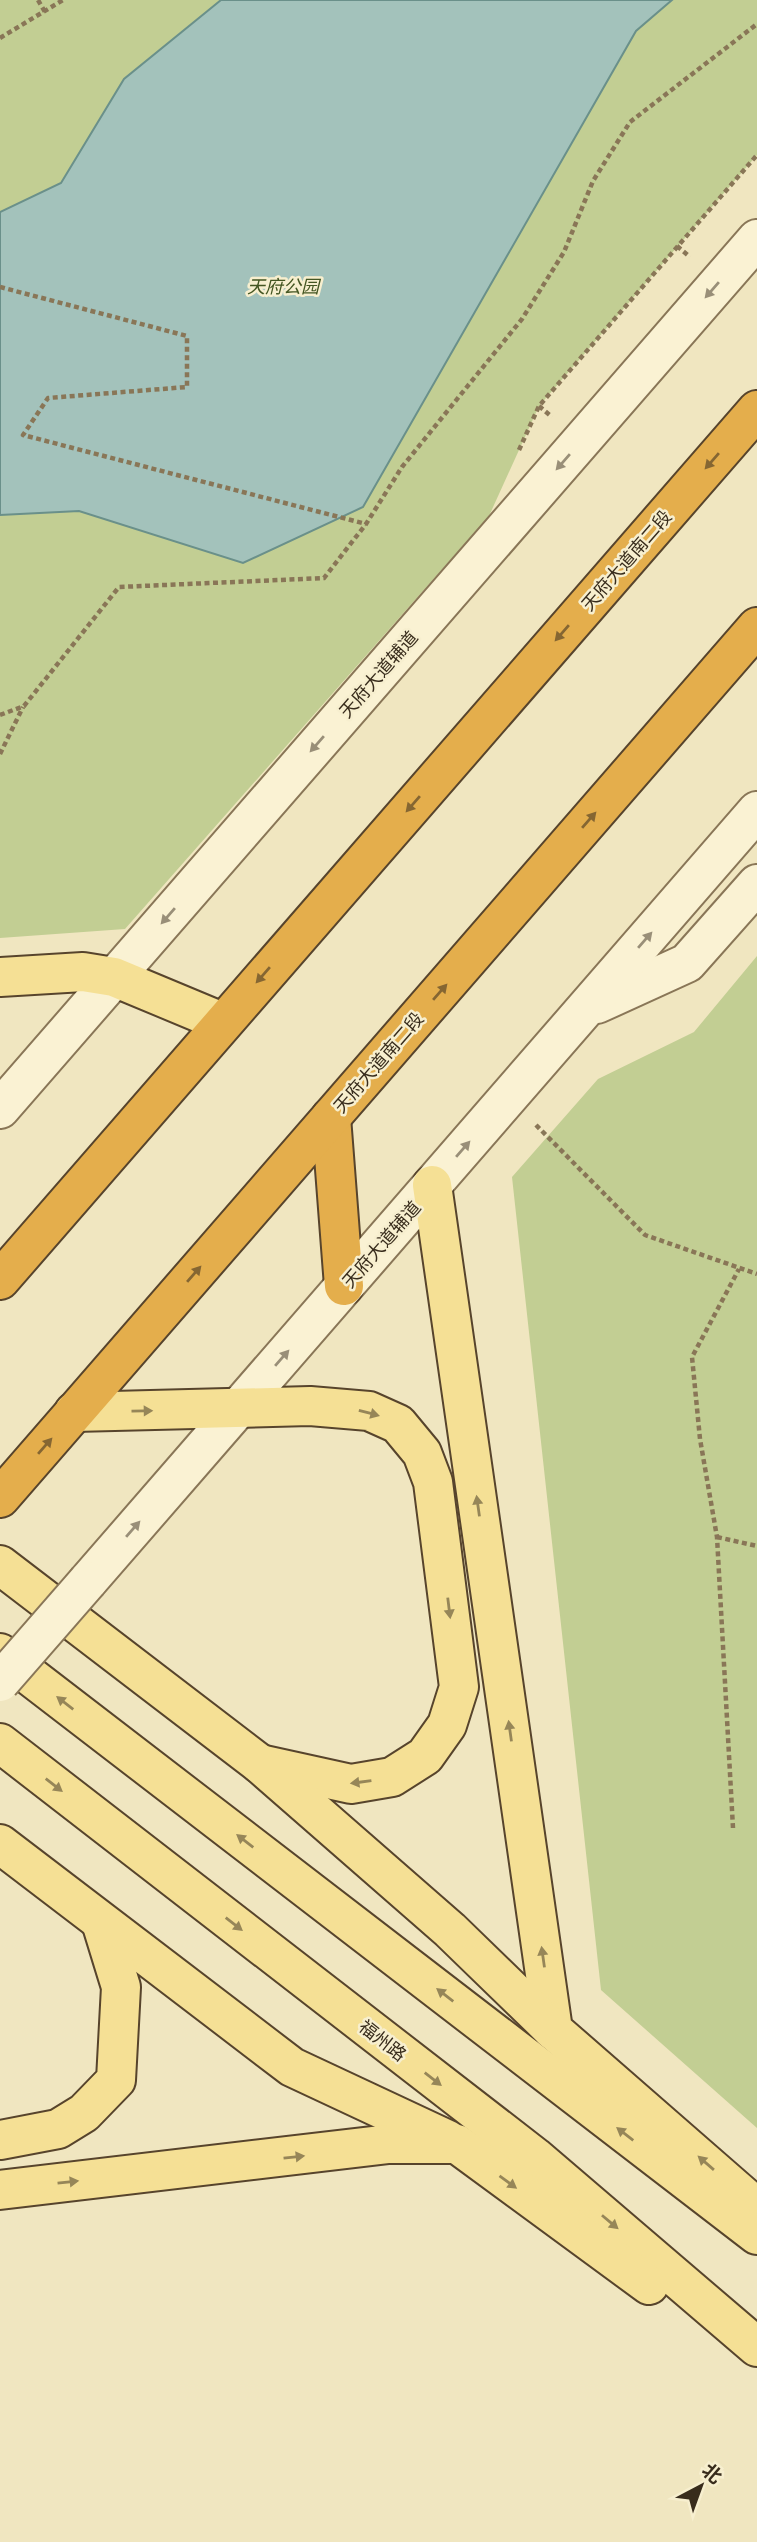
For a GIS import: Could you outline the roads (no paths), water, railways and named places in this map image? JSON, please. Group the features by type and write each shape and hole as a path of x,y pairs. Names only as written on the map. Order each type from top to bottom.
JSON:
{"highway":[{"name":"天府大道南二段","path":"0,1278 757,410"},
{"name":"天府大道南二段","path":"0,1498 757,627"},
{"path":"331,1117 344,1286"}],"main road":[{"path":"0,978 83,972 114,978 222,1022"},
{"path":"432,1185 553,2030"},
{"path":"74,1412 310,1406 369,1411 398,1424 422,1453 433,1482 459,1687 447,1725 425,1755 392,1777 351,1784 260,1764"},
{"path":"0,1565 260,1764 450,1930 553,2030 757,2208"},
{"path":"0,1653 757,2235"},
{"name":"福州路","path":"0,1743 534,2157 757,2347"},
{"path":"0,1844 292,2067 457,2144 757,2365"},
{"path":"0,2140 58,2129 84,2113 116,2080 121,1987 100,1922"},
{"path":"0,2190 389,2144 457,2144"}],"street":[{"name":"天府大道辅道","path":"0,1109 757,239"},
{"name":"天府大道辅道","path":"0,1682 757,811"},
{"path":"585,1009 687,963 757,884"}],"water":[{"path":"221,0 672,0 636,31 363,507 243,563 79,511 0,515 0,212 61,183 124,79"}],"park label":[{"name":"天府公园","path":"283,286"}]}
